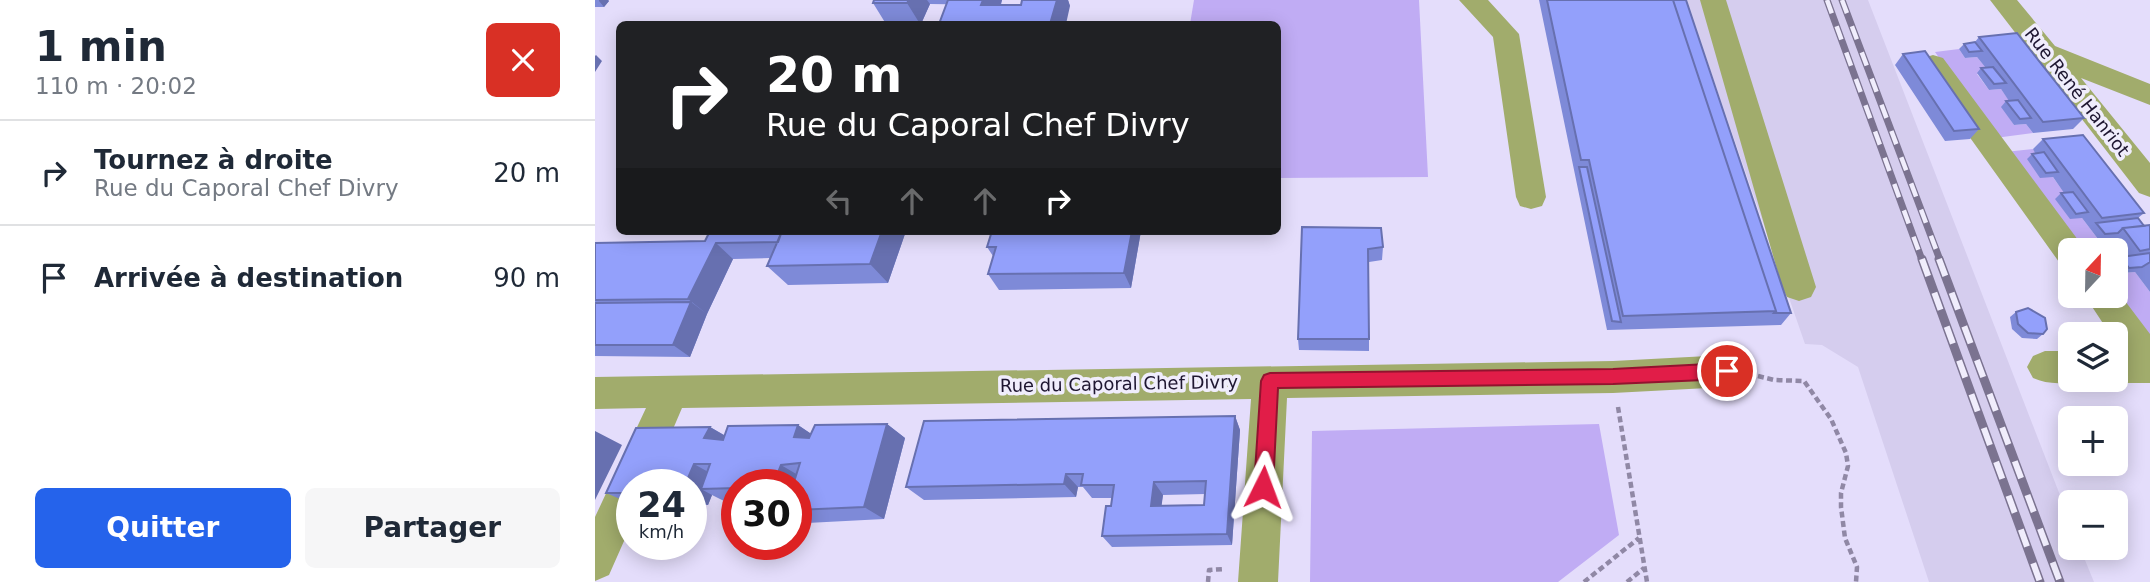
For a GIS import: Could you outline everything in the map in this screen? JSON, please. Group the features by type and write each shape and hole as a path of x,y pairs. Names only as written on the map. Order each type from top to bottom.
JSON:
{"street":[{"path":"1472,0 1506,34 1531,197"},
{"path":"1713,0 1799,287"},
{"name":"Rue René Hanriot","path":"2003,0 2140,159 2150,185"},
{"path":"2047,53 2150,95"},
{"path":"1932,62 2059,238"},
{"path":"2110,308 2150,365"},
{"path":"2128,366 2150,365"},
{"name":"Rue du Caporal Chef Divry","path":"595,393 1613,377 1727,371"},
{"path":"1258,582 1270,381"},
{"path":"595,561 671,393"}],"path":[{"path":"1727,371 1774,380 1804,381 1825,410 1844,447 1848,463 1841,508 1844,533 1856,557 1856,582"},
{"path":"1613,377 1647,582"},
{"path":"1584,582 1639,538"},
{"path":"1627,582 1644,568"}],"shaded area":[{"path":"1194,0 1419,0 1428,177 1281,178 1281,21 1190,21"},
{"path":"1686,0 1868,0 2058,490 2058,560 2085,560 2094,582 1929,582 1858,367 1822,345 1805,344"},
{"path":"1959,49 1965,58 1977,57 1989,72 1977,74 1989,90 2001,89 2013,106 2002,107 2014,125 2026,124 2033,133 1995,138 1935,52"},
{"path":"2033,149 2067,197 2056,198 2082,218 2097,238 2064,238 2005,152"},
{"path":"2135,272 2150,292 2150,334 2133,336 2128,329 2128,322 2123,322 2113,308 2128,308 2128,273"},
{"path":"1599,424 1619,535 1558,582 1310,582 1312,431"}],"building":[{"path":"874,0 909,0 907,3 873,3"},
{"path":"948,0 983,0 981,5 1021,5 1022,0 1057,0 1051,21 940,21"},
{"path":"1547,0 1673,0 1776,311 1623,316 1589,160 1581,160"},
{"path":"1673,0 1686,0 1791,313 1774,313 1776,311"},
{"path":"2017,33 2084,118 2043,122 1979,37"},
{"path":"1975,42 1982,51 1969,52 1964,44"},
{"path":"1925,51 1979,129 1954,131 1903,54"},
{"path":"1993,67 2006,83 1994,84 1981,68"},
{"path":"2018,100 2031,118 2020,119 2006,101"},
{"path":"2083,135 2144,213 2102,218 2043,139"},
{"path":"2044,152 2058,172 2046,173 2032,154"},
{"path":"1579,167 1587,167 1621,322 1612,321"},
{"path":"2073,192 2088,212 2076,214 2061,193"},
{"path":"2138,218 2144,226 2123,228 2118,233 2105,234 2096,223"},
{"path":"2150,225 2150,249 2140,251 2123,228"},
{"path":"1302,227 1381,228 1383,247 1368,249 1369,339 1298,339"},
{"path":"708,235 781,235 778,242 716,243 688,299 595,300 595,243 705,241"},
{"path":"780,235 881,235 870,264 767,266"},
{"path":"991,235 1131,235 1124,273 988,274 996,247 987,247"},
{"path":"2150,253 2150,262 2142,267 2129,268 2128,256"},
{"path":"691,302 673,345 595,345 595,303"},
{"path":"2028,308 2045,318 2047,329 2043,334 2028,333 2018,324 2016,312"},
{"path":"1235,416 1227,534 1102,536 1106,506 1111,506 1114,485 1081,485 1083,474 1066,474 1064,484 906,487 924,421","holes":["1206,481 1204,505 1151,506 1154,482"]},
{"path":"887,424 864,507 812,509 812,469 798,469 800,463 781,465 779,469 721,469 721,488 707,489 710,464 694,464 692,469 617,469 636,428 710,427 704,438 723,440 728,426 798,425 794,437 809,438 815,425"},
{"path":"616,471 616,493 606,493"}],"railway":[{"path":"1827,0 1922,260"},
{"path":"1842,0 1940,260"},
{"path":"1922,259 2040,582"},
{"path":"1939,259 2060,582"}],"route":[{"path":"1263,487 1270,381 1613,377 1727,371"}]}
